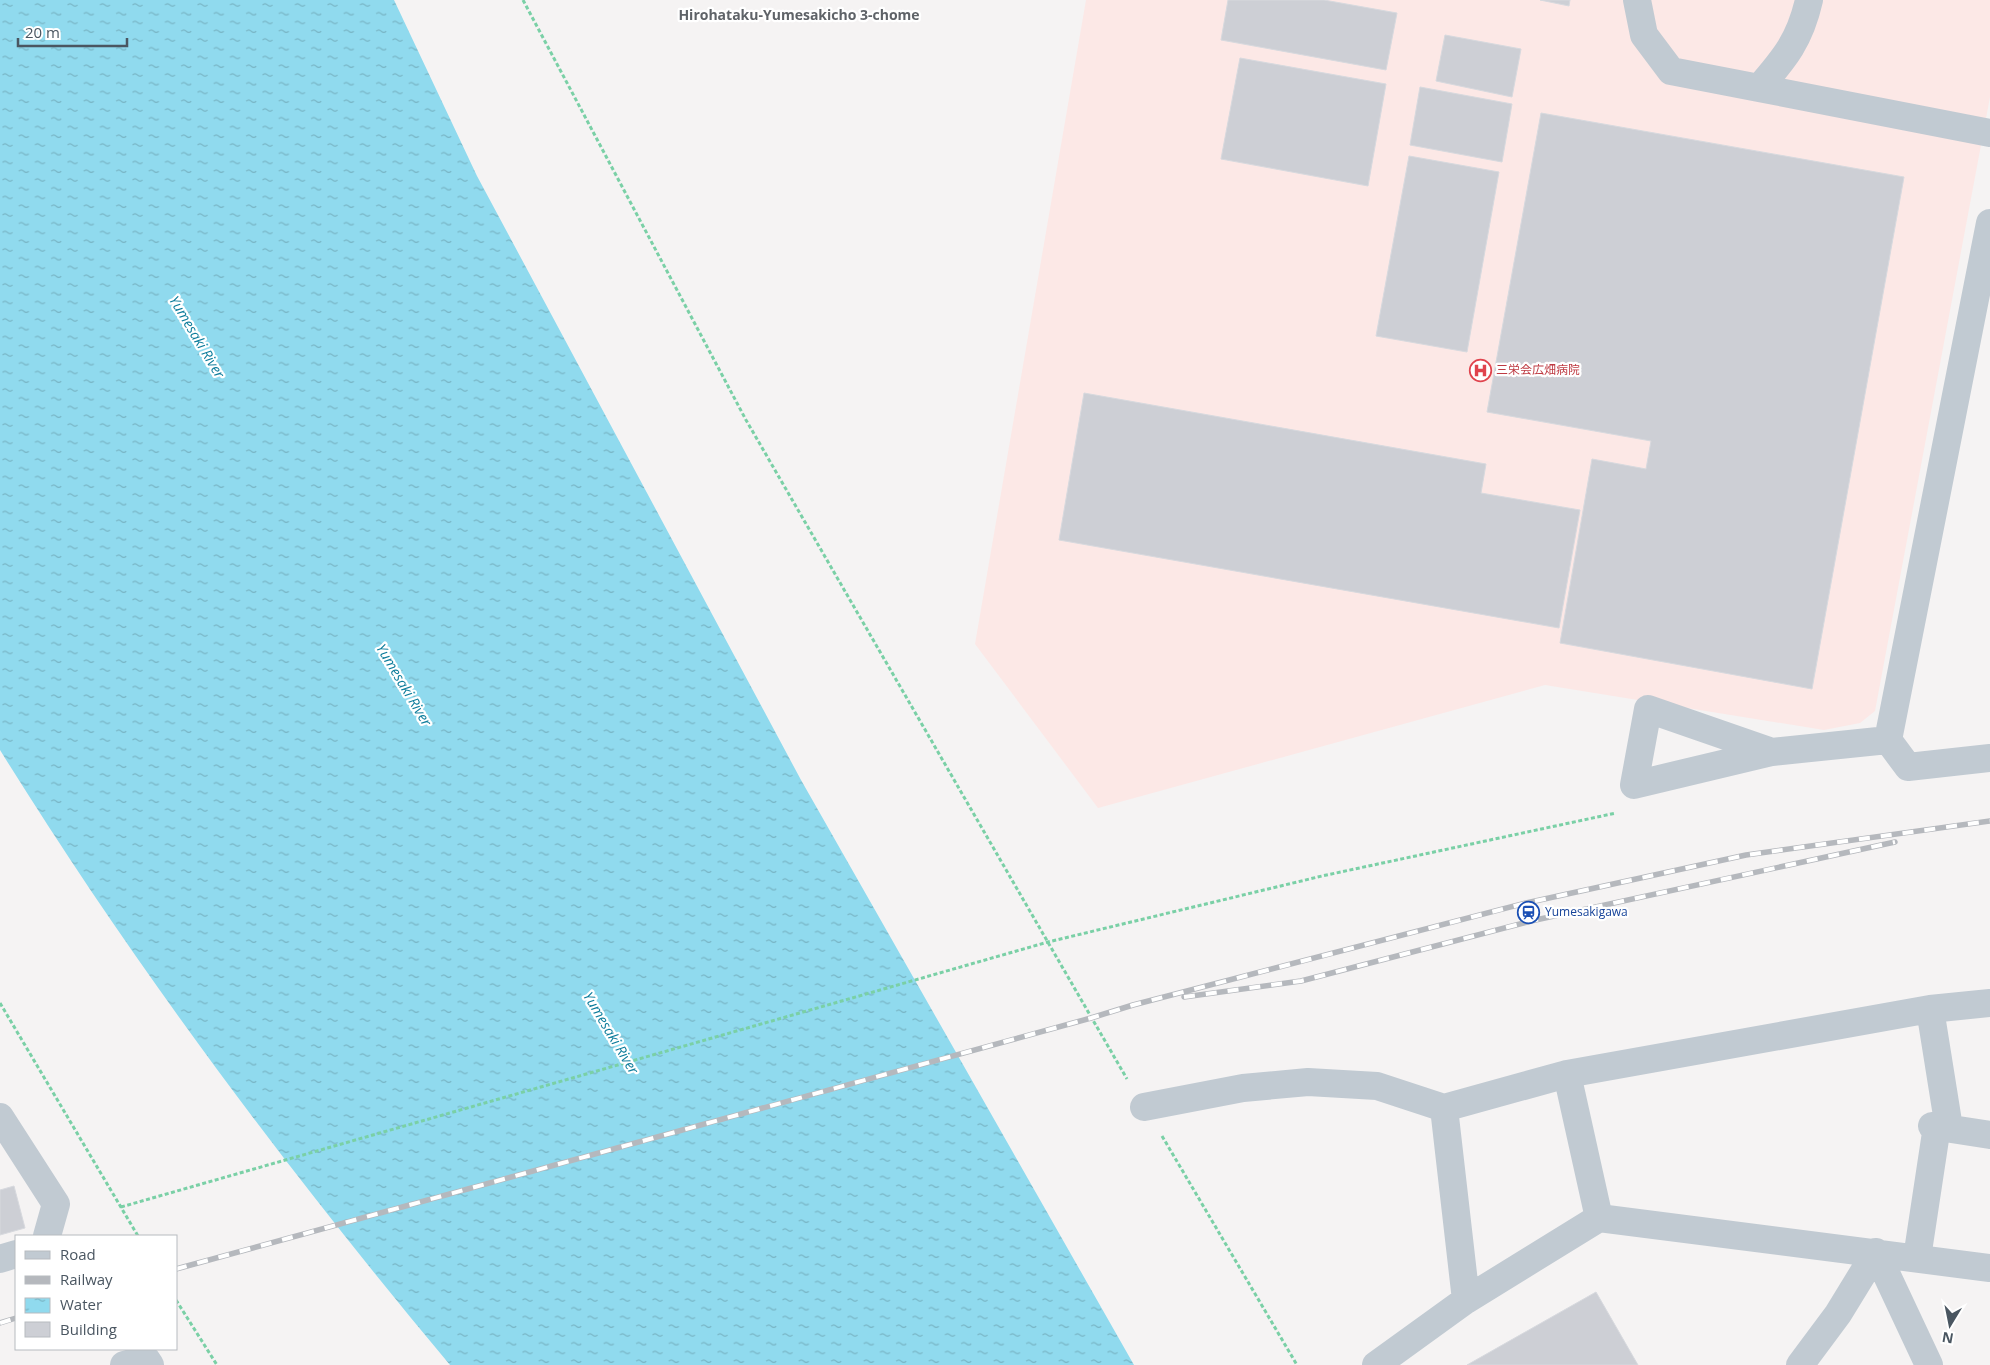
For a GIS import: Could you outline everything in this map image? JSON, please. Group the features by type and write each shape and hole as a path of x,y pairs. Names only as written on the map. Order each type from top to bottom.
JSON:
{"street":[{"path":"1637,0 1644,35 1671,71 1990,133"},
{"path":"1759,88 1788,54 1805,17 1809,0"},
{"path":"1990,223 1981,315 1888,740 1908,767 1990,758"},
{"path":"1772,752 1648,709 1634,785 1772,752 1888,740"},
{"path":"1144,1107 1243,1088 1308,1082 1377,1086 1444,1108 1566,1074 1930,1009 1990,1003"},
{"path":"1917,1258 1935,1126 1930,1009"},
{"path":"1566,1074 1599,1218"},
{"path":"1444,1108 1466,1300"},
{"path":"0,1117 56,1204 48,1235"},
{"path":"1935,1126 1990,1135"},
{"path":"1376,1365 1466,1300 1599,1218 1990,1268"},
{"path":"1800,1365 1838,1314 1876,1252"},
{"path":"1876,1252 1929,1365"},
{"path":"0,1259 15,1254"},
{"path":"124,1365 146,1359 150,1365"}],"path":[{"path":"523,0 746,420 1091,1018 1297,1365"},
{"path":"121,1206 1048,942 1322,876 1635,809 1634,785"},
{"path":"0,1003 137,1235"},
{"path":"178,1303 216,1365"}],"shaded area":[{"name":"三栄会広畑病院","path":"1086,0 1990,0 1990,97 1875,711 1860,723 1824,730 1545,685 1098,808 975,644"}],"water":[{"name":"Yumesaki River","path":"0,0 394,0 477,176 801,780 1134,1365 450,1365 271,1142 214,1065 104,910 0,750"}],"building":[{"path":"1228,0 1324,0 1397,13 1386,70 1221,40"},
{"path":"1540,0 1570,0 1569,6"},
{"path":"1445,35 1521,49 1512,97 1436,81"},
{"path":"1240,58 1386,84 1368,186 1221,159"},
{"path":"1420,87 1512,104 1502,162 1410,145"},
{"path":"1541,113 1904,177 1812,689 1560,643 1592,459 1646,469 1651,441 1487,412"},
{"path":"1409,156 1499,172 1467,352 1376,336"},
{"path":"1084,393 1486,464 1481,493 1580,510 1559,628 1059,540"},
{"path":"14,1186 25,1228 0,1235 0,1190"},
{"path":"1596,1292 1638,1365 1467,1365"}],"railway":[{"path":"178,1268 1133,1005 1526,903 1746,855 1990,821"},
{"path":"1184,997 1301,981 1531,921 1895,842"},
{"path":"0,1323 15,1318"}],"place":[{"name":"三栄会広畑病院","path":"1480,370"},
{"name":"Yumesakigawa","path":"1529,912"}],"district":[{"name":"Hirohataku-Yumesakicho 3-chome","path":"799,15"}]}
